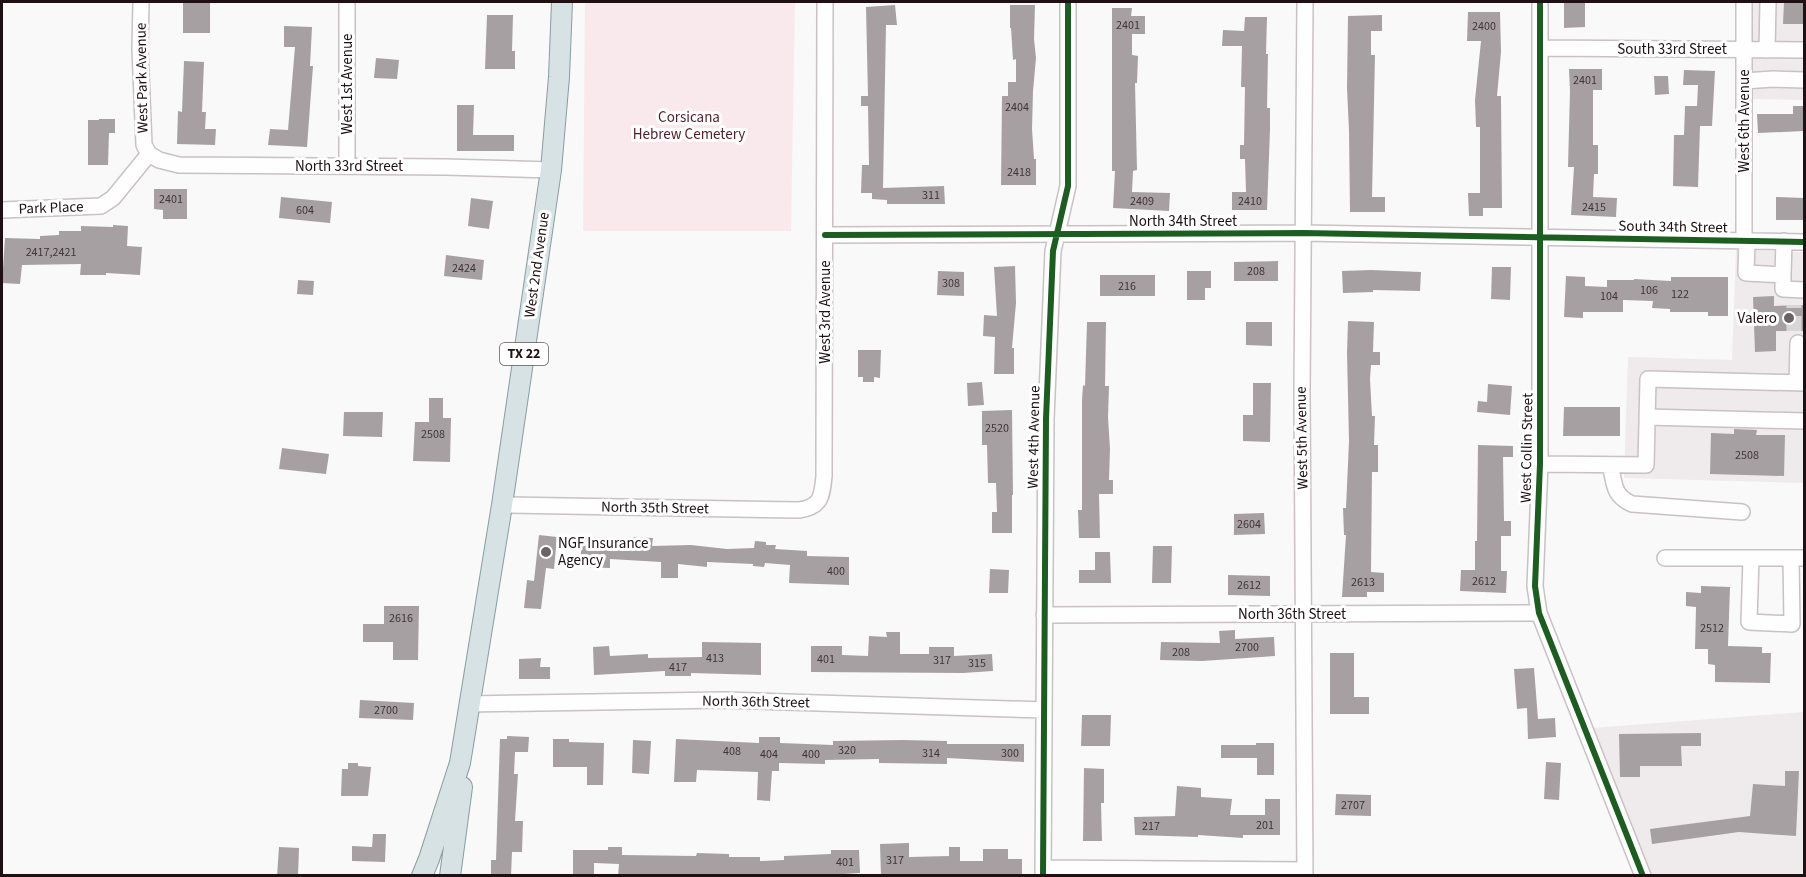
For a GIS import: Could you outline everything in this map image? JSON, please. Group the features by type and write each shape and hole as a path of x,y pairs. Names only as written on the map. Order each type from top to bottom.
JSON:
{"main road":[{"name":"West 2nd Avenue","path":"468,704 502,505 551,170 559,77 562,2"},
{"name":"TX 22","path":"427,870 460,763 468,704"},
{"path":"450,876 462,785 460,763"}],"street":[{"name":"West Park Avenue","path":"141,2 140,49 144,145 148,154"},
{"name":"West 1st Avenue","path":"347,2 347,166"},
{"name":"West 3rd Avenue","path":"808,509 818,503 822,495 824,476 825,2"},
{"name":"West 4th Avenue","path":"1043,872 1046,419 1053,251 1068,186 1068,2"},
{"name":"West 5th Avenue","path":"1305,2 1302,392 1305,873"},
{"name":"West Collin Street","path":"1540,2 1539,464 1535,586 1539,613 1643,876"},
{"name":"West 6th Avenue","path":"1744,2 1746,273 1783,275"},
{"path":"1767,50 1768,2"},
{"name":"South 33rd Street","path":"1540,48 1804,50"},
{"path":"1744,81 1804,80"},
{"name":"North 33rd Street","path":"148,154 159,160 179,165 551,170"},
{"name":"Park Place","path":"2,210 101,206 113,198 148,154"},
{"name":"North 34th Street","path":"825,235 1303,233 1540,237"},
{"name":"South 34th Street","path":"1540,237 1804,242"},
{"path":"1784,241 1783,289 1800,290 1794,305"},
{"path":"1539,464 1647,465 1648,379 1801,383 1795,340"},
{"path":"1647,417 1804,421"},
{"path":"1610,465 1617,493 1623,500 1632,504 1742,512"},
{"name":"North 35th Street","path":"502,505 808,509"},
{"path":"1665,558 1751,558 1798,558 1792,624 1749,622 1751,558"},
{"name":"North 36th Street","path":"1044,615 1539,613"},
{"name":"North 36th Street","path":"468,704 724,700 1044,710"},
{"path":"1043,872 1305,873"}],"shaded area":[{"path":"1748,2 1804,2 1804,100 1748,99"},
{"path":"1736,250 1804,252 1804,483 1624,478 1628,357 1732,360"},
{"path":"1804,712 1804,875 1651,875 1592,728"}],"green space":[{"name":"Corsicana Hebrew Cemetery","path":"585,2 795,2 791,231 583,231"}],"building":[{"path":"183,2 210,2 210,33 183,33"},
{"path":"1564,2 1585,2 1585,27 1564,28"},
{"path":"1784,2 1804,2 1804,24 1783,24"},
{"path":"895,5 897,25 886,25 883,188 944,186 945,204 887,204 887,200 872,199 872,193 861,193 862,165 869,165 868,106 861,106 861,96 868,96 866,7"},
{"path":"1010,5 1035,5 1036,58 1032,129 1034,159 1036,159 1036,185 1001,185 1002,96 1008,96 1008,82 1016,82"},
{"path":"1112,8 1132,8 1131,16 1145,16 1145,34 1132,34 1132,55 1138,56 1137,83 1135,83 1137,170 1133,171 1132,192 1170,193 1169,211 1113,208 1115,171 1112,171"},
{"path":"1468,12 1500,12 1501,52 1497,96 1501,96 1502,208 1483,208 1483,216 1469,216 1468,193 1480,193 1480,127 1476,127 1475,100 1481,41 1467,41"},
{"path":"487,15 513,15 512,51 515,51 515,69 485,69"},
{"path":"1382,15 1382,31 1371,31 1371,55 1375,55 1372,197 1385,197 1385,212 1350,212 1348,16"},
{"path":"1245,17 1267,17 1267,108 1270,108 1270,130 1267,210 1232,210 1232,192 1246,192 1245,159 1240,159 1240,145 1244,145 1245,87 1241,87 1242,46 1222,46 1223,30 1244,31"},
{"path":"284,26 312,27 310,66 313,66 307,147 268,145 270,129 288,130 295,47 284,47"},
{"path":"376,58 399,60 397,79 374,78"},
{"path":"184,61 204,62 202,112 206,112 205,129 216,129 215,145 177,144 178,111 182,112"},
{"path":"1569,69 1602,69 1602,90 1593,90 1593,145 1598,145 1598,174 1594,174 1593,197 1617,198 1616,217 1571,215 1574,167 1568,167"},
{"path":"1684,70 1715,71 1712,126 1700,126 1698,187 1673,186 1674,135 1684,135 1685,106 1697,106 1698,85 1683,85"},
{"path":"1654,76 1668,76 1669,94 1655,95"},
{"path":"457,105 474,105 473,135 514,135 514,151 457,151"},
{"path":"1793,106 1804,106 1804,131 1758,133 1757,114 1793,114"},
{"path":"115,119 115,133 109,133 108,165 88,165 88,120"},
{"path":"154,189 187,189 187,219 163,219 163,210 154,209"},
{"path":"281,197 332,202 330,223 279,218"},
{"path":"1776,197 1804,198 1804,220 1776,220"},
{"path":"471,198 493,201 489,229 468,226"},
{"path":"113,225 128,226 127,246 142,247 140,275 106,273 106,275 80,275 81,264 22,265 20,284 2,283 5,238 40,239 40,236 59,235 59,231 81,231 81,226 113,227"},
{"path":"446,255 484,260 482,280 444,276"},
{"path":"1278,261 1278,281 1234,281 1234,262"},
{"path":"1015,266 1016,303 1012,348 1014,348 1014,374 994,374 995,337 983,336 984,315 997,316 994,267"},
{"path":"1492,267 1511,267 1510,300 1491,299"},
{"path":"938,271 964,272 964,296 937,295"},
{"path":"1187,271 1211,271 1211,288 1205,288 1205,300 1187,300"},
{"path":"1342,271 1421,272 1420,291 1373,290 1373,292 1343,293"},
{"path":"1100,275 1155,275 1155,296 1100,296"},
{"path":"1566,276 1585,277 1585,286 1607,287 1607,280 1671,281 1671,277 1728,277 1728,316 1708,316 1708,312 1670,312 1670,309 1652,308 1653,301 1623,300 1623,312 1583,312 1583,318 1564,317"},
{"path":"298,280 314,281 313,295 297,294"},
{"path":"1774,296 1774,306 1804,305 1804,331 1776,331 1776,351 1755,352 1753,297"},
{"path":"1348,321 1374,322 1373,352 1380,352 1380,365 1371,365 1370,379 1372,416 1375,416 1374,445 1378,445 1378,472 1372,472 1371,572 1384,573 1384,592 1367,592 1367,597 1342,597 1346,535 1344,535 1343,508 1346,508 1349,441"},
{"path":"1087,322 1106,322 1105,386 1109,386 1109,480 1113,480 1113,494 1099,494 1100,538 1079,538 1078,510 1082,510 1082,400 1083,385 1085,386"},
{"path":"1246,322 1272,322 1272,346 1246,345"},
{"path":"858,350 881,350 880,378 874,377 874,382 863,382 863,377 858,377"},
{"path":"982,382 984,405 968,406 967,383"},
{"path":"1253,383 1271,383 1270,442 1243,441 1243,415 1253,415"},
{"path":"1488,384 1512,386 1510,415 1477,412 1478,401 1487,402"},
{"path":"429,398 443,398 443,418 451,418 450,462 413,461 415,422 429,422"},
{"path":"1564,407 1620,407 1620,436 1563,436"},
{"path":"1012,410 1012,533 992,533 992,512 997,512 996,483 988,483 987,445 982,445 982,411"},
{"path":"344,412 383,412 382,437 343,436"},
{"path":"1734,429 1757,430 1756,435 1785,435 1784,476 1710,474 1711,433 1734,434"},
{"path":"1478,445 1513,446 1513,457 1503,457 1504,521 1511,521 1511,536 1501,536 1501,571 1507,571 1506,593 1460,591 1461,570 1475,570"},
{"path":"282,448 329,454 326,474 279,469"},
{"path":"1264,513 1265,534 1234,535 1234,514"},
{"path":"539,535 557,537 554,569 546,568 541,609 524,608 527,580 534,581"},
{"path":"582,537 653,538 652,546 691,545 727,549 754,548 755,541 766,542 766,545 776,545 775,549 807,551 807,556 849,557 849,585 789,583 790,565 765,563 764,567 753,566 753,564 707,562 707,567 678,564 678,578 661,578 661,562 610,559 610,568 580,567"},
{"path":"1153,546 1172,546 1171,583 1152,583"},
{"path":"1095,552 1110,552 1111,583 1079,583 1079,570 1095,570"},
{"path":"990,569 1009,570 1008,593 989,593"},
{"path":"1228,575 1270,576 1270,596 1228,595"},
{"path":"1701,586 1730,587 1728,646 1762,647 1762,653 1771,653 1770,683 1715,682 1715,665 1708,664 1708,649 1695,649 1696,607 1686,606 1686,592 1701,593"},
{"path":"384,606 419,606 418,660 393,660 393,642 363,642 363,624 384,624"},
{"path":"1235,630 1235,639 1274,637 1275,656 1202,661 1160,660 1161,642 1220,643 1219,631"},
{"path":"886,632 900,632 900,654 929,654 929,647 954,647 954,656 992,654 993,671 963,673 811,672 811,646 842,646 842,655 868,656 869,636 887,637"},
{"path":"702,642 761,643 761,675 691,673 691,676 665,676 665,671 594,675 593,647 609,646 610,656 648,654 648,658 702,657"},
{"path":"1330,653 1354,653 1354,697 1369,697 1369,714 1330,714"},
{"path":"541,658 540,667 550,667 550,679 519,679 519,659"},
{"path":"1534,668 1538,719 1555,718 1556,737 1528,739 1527,708 1517,709 1514,669"},
{"path":"360,700 414,703 413,720 359,718"},
{"path":"1082,715 1111,715 1110,746 1081,746"},
{"path":"1701,733 1701,746 1681,746 1682,766 1640,766 1640,777 1620,777 1619,734"},
{"path":"507,736 529,737 528,752 515,752 514,774 518,774 515,821 523,821 522,852 512,852 511,876 491,876 491,860 496,860 500,739 507,739"},
{"path":"759,737 780,737 780,743 833,745 833,741 902,740 947,741 947,744 1024,744 1024,762 947,758 947,764 879,763 879,759 825,760 825,764 779,763 779,771 772,771 770,801 757,800 758,772 697,770 696,782 674,782 676,739 759,743"},
{"path":"553,739 604,743 603,785 587,785 587,767 553,767"},
{"path":"633,740 651,741 649,774 632,773"},
{"path":"1256,743 1274,743 1274,775 1257,775 1257,758 1221,758 1221,745 1256,745"},
{"path":"1546,762 1561,763 1559,800 1544,799"},
{"path":"348,763 371,767 368,796 341,796 342,769 348,769"},
{"path":"1084,768 1104,769 1104,803 1101,803 1102,841 1083,841"},
{"path":"1785,771 1799,771 1796,836 1739,832 1652,844 1650,829 1750,816 1753,784 1785,786"},
{"path":"1177,786 1201,788 1201,797 1232,799 1230,815 1265,815 1265,799 1280,799 1280,835 1243,835 1243,838 1135,835 1134,817 1175,816"},
{"path":"1336,794 1371,795 1371,816 1335,815"},
{"path":"373,834 386,834 385,862 352,861 352,846 372,847"},
{"path":"909,843 909,857 949,856 949,847 960,847 960,861 983,861 983,849 1008,849 1008,859 1022,859 1022,876 881,876 880,844"},
{"path":"279,847 299,848 298,876 277,876"},
{"path":"608,847 622,847 622,855 729,854 729,857 760,857 760,861 784,860 784,856 831,854 831,850 859,850 860,873 813,876 618,876 619,864 594,863 594,875 573,875 573,850 608,850"}],"tunnel":[{"path":"1794,305 1794,331"}],"cycle path":[{"path":"1043,876 1046,419 1053,251 1068,186 1068,2"},
{"path":"1540,2 1540,464 1535,586 1539,613 1643,876"},
{"path":"825,235 1303,233 1804,242"}],"place":[{"name":"Valero","path":"1789,318"},
{"name":"NGF Insurance Agency","path":"546,552"}]}
